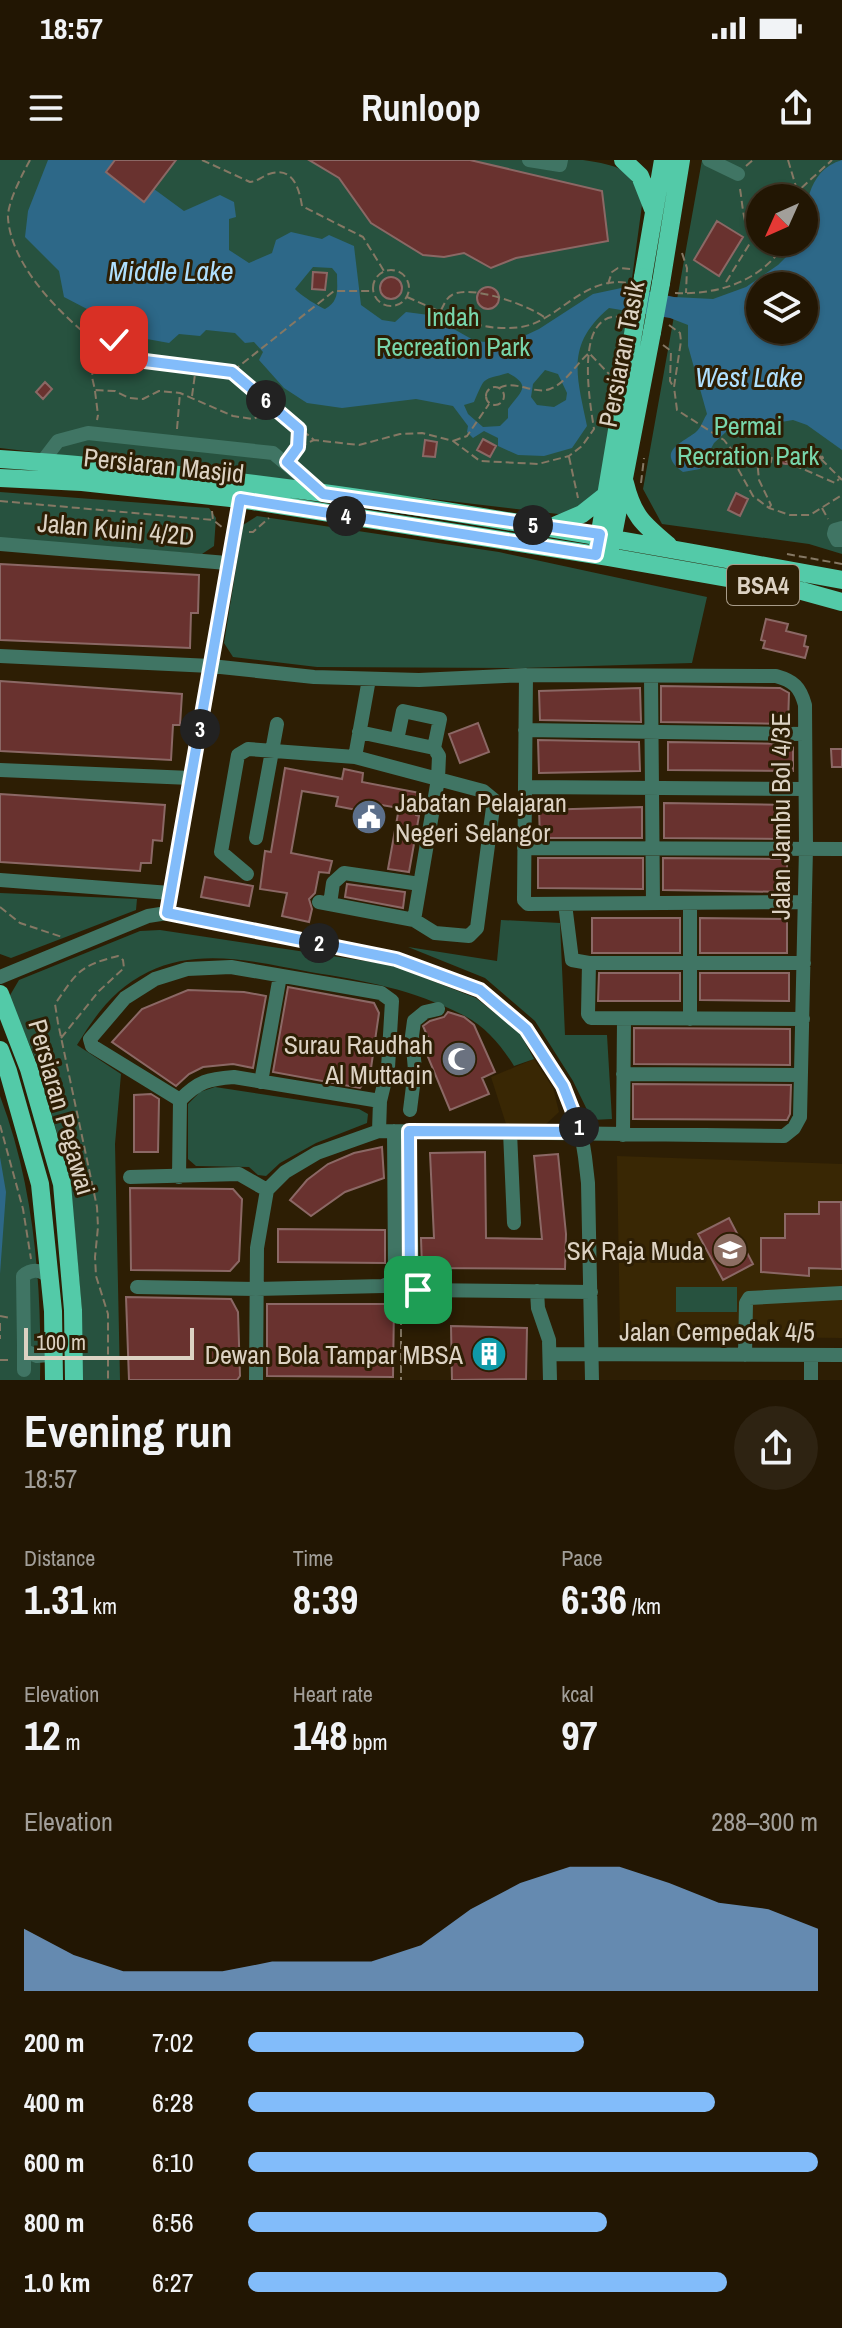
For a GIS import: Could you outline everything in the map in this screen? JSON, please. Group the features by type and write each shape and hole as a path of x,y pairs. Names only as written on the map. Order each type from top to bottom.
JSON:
{"main road":[{"path":"623,160 645,185 654,211"},
{"name":"Persiaran Tasik","path":"602,556 623,477 650,330 640,281 654,211 673,160"},
{"name":"Persiaran Tasik","path":"606,536 606,495 625,384 668,288 673,160"},
{"name":"Persiaran Masjid","path":"0,459 191,475 551,527 842,580"},
{"path":"623,477 631,507 638,518 672,548"},
{"name":"Persiaran Masjid","path":"0,478 82,482 240,499 602,556 802,591 842,602"},
{"path":"551,527 582,514 606,495"},
{"name":"Persiaran Pegawai","path":"0,994 29,1069 62,1184 73,1310 74,1380"},
{"name":"Persiaran Pegawai","path":"0,1050 40,1184 41,1273 53,1349 54,1380"}],"street":[{"path":"529,160 560,165 561,160"},
{"path":"709,160 738,174"},
{"path":"42,462 58,441 92,434 273,453 323,494"},
{"path":"167,913 240,499"},
{"path":"842,528 835,530 834,534 837,540 842,540"},
{"name":"Jalan Kuini 4/2D","path":"0,544 227,563"},
{"name":"Jalan Jambu Bol 4/3E","path":"0,656 211,666 314,677 369,679 526,675 776,676 792,680 802,692 805,705 806,848 803,1019 800,1117 794,1128 784,1136 394,1131"},
{"path":"526,675 524,900 528,904 805,902"},
{"path":"651,676 653,903"},
{"path":"355,757 369,679"},
{"path":"397,740 403,711 440,719 434,748 439,756 438,779 414,920"},
{"path":"256,838 277,724"},
{"path":"525,730 805,734"},
{"path":"359,732 434,748"},
{"path":"247,874 221,852 238,755 248,749 273,750 355,757 483,791 494,800 477,928 469,936 435,933 414,920 324,903 333,883 344,873 420,884"},
{"path":"0,770 191,778"},
{"path":"525,787 805,789"},
{"path":"524,848 842,849"},
{"path":"0,880 170,893"},
{"path":"690,903 690,1019"},
{"path":"565,904 572,960 589,963 804,963"},
{"path":"0,977 148,916 167,913 396,959 480,990 526,1029 563,1086 581,1132 588,1183 592,1380"},
{"path":"589,963 588,1014 591,1018 803,1019"},
{"path":"180,1100 90,1042 125,998 155,979 187,969 231,967 381,993 392,1001 388,1068 380,1101 394,1131 412,1287 418,1290 591,1292"},
{"path":"261,1082 280,976"},
{"path":"410,1110 415,1070 414,1021 425,1012 438,1009"},
{"path":"623,1135 624,1020"},
{"path":"388,1068 415,1070"},
{"path":"623,1074 801,1075"},
{"path":"179,1177 180,1100 196,1085 213,1078 234,1077 380,1101"},
{"path":"256,1380 259,1224 267,1190 285,1172 317,1153 394,1131"},
{"path":"137,1287 256,1289 383,1286 390,1283 395,1271 394,1131"},
{"path":"510,1132 514,1223"},
{"path":"130,1177 239,1174 267,1190"},
{"path":"24,1370 23,1276 41,1273"},
{"path":"537,1291 538,1308 549,1340 550,1380"},
{"path":"745,1355 746,1303 749,1298 842,1293"},
{"path":"24,1346 25,1351 37,1356 48,1355 53,1349"},
{"name":"Jalan Cempedak 4/5","path":"550,1354 842,1355"},
{"path":"811,1355 811,1380"}],"path":[{"path":"30,160 20,178 8,216 20,258 58,311 86,334"},
{"path":"202,160 250,182 272,173 287,175 299,186 302,206 363,237 384,271"},
{"path":"788,160 795,184"},
{"path":"806,184 832,160"},
{"path":"738,174 746,220"},
{"path":"726,282 746,249"},
{"path":"677,251 683,253 686,260 686,294"},
{"path":"668,288 686,294 699,294 736,286 777,256"},
{"path":"608,284 612,272 618,268"},
{"path":"396,270 406,277 410,288 402,303 390,306 379,302 373,291 375,279 384,271 396,270"},
{"path":"407,297 474,326 522,327 583,292 617,281 640,281"},
{"path":"232,372 334,291 373,291"},
{"path":"440,311 448,298 461,292 521,303 544,317"},
{"path":"110,351 129,359 232,372 314,440 359,445 400,434 422,433 453,441 480,461 538,464 569,456 582,446 594,429 587,376 589,353 596,330 611,316 650,330 671,351 670,381 674,387"},
{"path":"92,434 98,415 92,377 94,355 85,345 86,334 95,326 109,330 114,340 110,351 104,355 94,355"},
{"path":"650,330 671,326 680,333 674,387 677,410 724,440 732,450 738,469 753,496 769,508 790,515 810,515 842,495"},
{"path":"499,388 504,395 502,402 497,405 489,403 485,397 488,390 505,385 550,389 589,353"},
{"path":"589,353 603,370 625,384"},
{"path":"192,396 196,366"},
{"path":"95,390 115,391 129,398 143,399 159,391 180,393 233,416 253,419 276,409"},
{"path":"176,442 180,393"},
{"path":"453,441 467,436 489,403"},
{"path":"298,447 299,429"},
{"path":"287,462 298,447 314,440"},
{"path":"640,491 645,450"},
{"path":"769,508 771,505 757,469 757,459 767,453 835,483 841,480 821,459 794,464"},
{"path":"757,469 766,461 767,453"},
{"path":"761,465 770,466 773,455"},
{"path":"569,456 582,514"},
{"path":"0,501 213,520"},
{"path":"782,553 842,564"},
{"path":"0,907 20,923 62,936 67,949"},
{"path":"61,1038 99,991 124,968 123,960 118,956 91,963 78,971 55,1004 61,1038 89,1159 97,1207 96,1276 108,1314 108,1380"},
{"path":"0,1125 41,1273"},
{"path":"0,1323 0,1339"}],"shaded area":[{"path":"534,1059 553,1088 559,1112 543,1127 506,1124 491,1077"},
{"name":"SK Raja Muda","path":"617,1156 842,1164 842,1338 620,1335"}],"green space":[{"name":"Indah Recreation Park","path":"0,160 583,160 622,170 634,183 642,205 603,491 579,512 558,514 0,448"},
{"name":"Permai Recration Park","path":"702,160 842,160 842,554 809,544 662,524 643,489"},
{"path":"0,492 209,508 216,518 214,546 202,554 0,540"},
{"path":"257,516 499,552 707,597 692,663 522,668 317,667 233,657 224,643 243,525"},
{"path":"0,893 137,899 136,910 11,958 0,954"},
{"path":"501,920 560,923 565,1035 607,1035 612,1119 592,1120 573,1081 535,1021 485,978 408,947 497,961"},
{"path":"160,930 392,965 476,998 520,1033 534,1059 514,1066 485,1030 463,1015 407,992 369,983 270,964 208,958 167,964 136,978 99,1012 77,1045 121,1074 115,1144 120,1380 82,1380 82,1310 70,1181 39,1067 9,997 19,980 140,931"},
{"path":"215,1087 359,1109 368,1114 367,1123 316,1143 280,1163 266,1176 258,1175 249,1167 196,1166 188,1159 188,1104 200,1092"},
{"path":"0,1096 21,1165 34,1236 40,1380 0,1380"},
{"path":"676,1287 737,1287 737,1312 676,1312"}],"water":[{"name":"Middle Lake","path":"48,160 115,160 106,172 144,202 154,189 184,211 220,195 234,202 236,217 229,219 229,250 249,263 272,253 276,240 291,232 322,239 329,235 354,246 361,305 382,320 395,322 406,312 429,315 475,341 507,344 539,329 593,294 626,287 674,297 713,299 746,287 746,344 818,344 818,272 768,272 787,256 818,256 818,184 813,184 830,165 842,160 842,450 807,425 793,420 727,431 714,443 700,469 683,472 671,459 671,453 698,430 707,414 688,346 688,325 670,318 609,308 595,322 580,348 578,376 587,426 572,448 544,456 518,455 498,446 498,438 484,431 473,438 453,406 416,399 342,408 307,403 284,388 259,360 263,352 254,342 245,343 235,333 206,330 200,336 179,334 169,343 136,337 128,321 118,311 105,307 87,309 64,297 59,271 25,237 28,211","holes":["313,267 332,268 337,274 335,298 325,309 295,289","545,370 558,374 567,393 566,400 554,407 537,405 531,397 533,384","508,373 520,382 522,390 508,409 508,418 500,426 483,427 468,414 464,405 474,402 485,380"]},
{"path":"0,1157 6,1192 0,1274"}],"building":[{"path":"115,160 176,160 144,202 106,172"},
{"path":"309,160 470,160 602,191 608,241 516,258 491,268 464,253 444,257 423,255 371,223 339,178"},
{"path":"717,221 743,237 719,276 694,260"},
{"path":"313,272 327,273 325,290 312,289"},
{"path":"391,277 399,280 402,288 399,296 391,299 383,296 380,288 383,280"},
{"path":"488,287 496,290 499,298 496,306 488,309 480,306 477,298 480,290"},
{"path":"45,382 52,389 43,399 36,392"},
{"path":"483,439 496,446 490,457 477,450"},
{"path":"425,440 437,442 435,457 423,456"},
{"path":"786,450 793,457 786,464 779,457"},
{"path":"736,493 748,499 740,516 728,510"},
{"path":"0,564 199,575 198,613 191,613 190,648 0,640"},
{"path":"766,619 788,624 786,631 806,636 804,646 808,647 805,658 763,648 765,641 761,640"},
{"path":"0,681 182,694 180,725 173,725 171,760 0,751"},
{"path":"661,686 780,688 789,693 788,724 661,722"},
{"path":"640,688 641,722 540,720 539,691"},
{"path":"478,723 489,752 460,763 449,734"},
{"path":"538,740 639,742 640,771 539,773"},
{"path":"668,742 793,744 793,771 668,770"},
{"path":"831,749 842,749 842,767 832,767"},
{"path":"285,768 342,779 344,769 363,773 362,782 420,793 409,872 388,869 399,808 364,802 362,811 336,806 338,797 302,791 291,853 332,861 329,873 319,872 315,893 309,899 312,909 309,922 282,916 287,893 260,889 265,851 271,852"},
{"path":"0,794 165,805 162,841 153,840 151,863 141,863 140,871 0,862"},
{"path":"664,803 789,805 789,839 664,838"},
{"path":"642,807 642,838 540,838 539,810"},
{"path":"538,858 643,858 643,889 538,888"},
{"path":"663,858 787,859 787,892 663,890"},
{"path":"205,877 253,886 249,906 201,897"},
{"path":"347,884 405,892 403,908 345,897"},
{"path":"592,918 680,918 680,953 592,953"},
{"path":"700,918 787,919 787,953 700,953"},
{"path":"599,973 680,973 680,1001 598,1001"},
{"path":"700,973 789,973 789,1001 700,1000"},
{"path":"288,987 374,1003 379,1013 370,1075 360,1088 273,1072"},
{"path":"188,990 266,996 253,1068 233,1064 203,1067 176,1086 112,1042 142,1009"},
{"name":"Surau Raudhah Al Muttaqin","path":"448,1012 464,1017 474,1025 495,1072 482,1078 489,1094 450,1110 423,1045 430,1042 423,1026 444,1017"},
{"path":"634,1028 790,1029 790,1065 634,1064"},
{"path":"633,1084 791,1085 790,1114 787,1120 633,1119"},
{"path":"151,1094 159,1099 158,1152 134,1152 134,1095"},
{"path":"382,1147 384,1178 345,1192 311,1216 290,1200 307,1180 328,1164 354,1153"},
{"path":"485,1152 486,1238 542,1239 534,1156 558,1154 566,1234 565,1269 422,1268 421,1238 434,1238 430,1153"},
{"path":"130,1188 233,1189 242,1199 239,1261 230,1271 131,1270"},
{"path":"819,1202 841,1202 842,1269 809,1268 809,1276 761,1272 761,1238 785,1238 785,1214 819,1214"},
{"path":"729,1218 753,1264 723,1280 698,1234"},
{"path":"278,1229 385,1230 385,1263 278,1262"},
{"path":"126,1297 231,1299 238,1312 240,1376 237,1380 129,1380"},
{"path":"267,1304 394,1304 393,1377 267,1376"},
{"name":"Dewan Bola Tampar MBSA","path":"451,1326 527,1328 526,1379 452,1380"}],"place":[{"name":"Jabatan Pelajaran Negeri Selangor","path":"369,817"},
{"name":"Surau Raudhah Al Muttaqin","path":"459,1059"},
{"name":"SK Raja Muda","path":"730,1250"},
{"name":"Dewan Bola Tampar MBSA","path":"489,1354"}],"route":[{"path":"114,340 110,351 129,359 232,372 299,429 298,447 287,462 323,494 600,534 596,555 240,499 167,913 396,959 480,990 526,1029 563,1086 581,1132 409,1131 410,1283 418,1290"}],"water label":[{"name":"West Lake","path":"749,377"}]}
